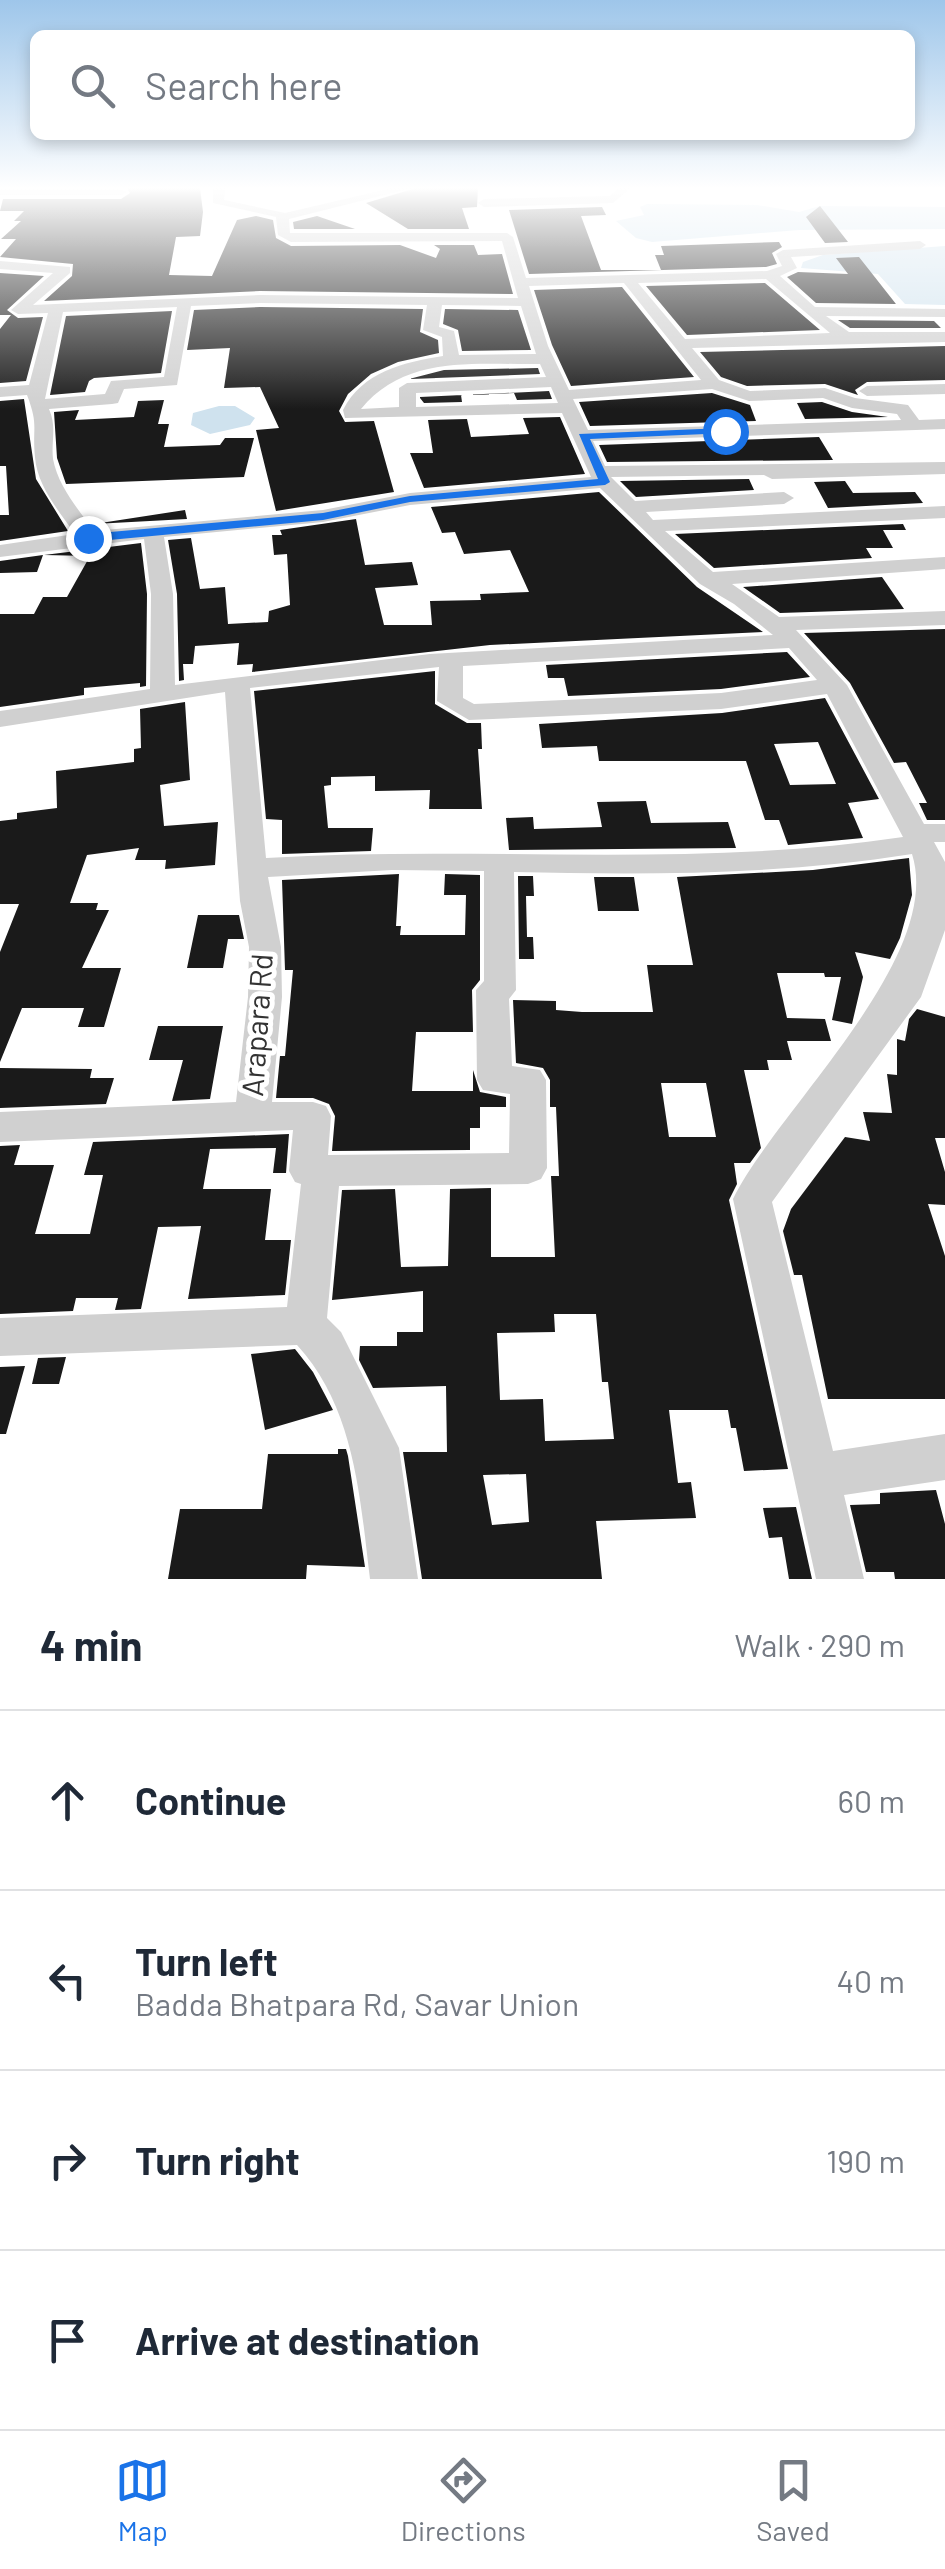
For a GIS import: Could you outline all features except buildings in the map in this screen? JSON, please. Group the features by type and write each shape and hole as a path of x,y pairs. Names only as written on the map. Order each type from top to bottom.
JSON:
{"street":[{"path":"514,262 560,386 595,462 639,516 708,579 785,632 835,684 926,837 938,874 936,912 904,997 752,1198 840,1579"},
{"path":"0,310 342,298 435,302 628,280 768,275 790,268 787,262"},
{"path":"0,266 65,270 19,309"},
{"path":"768,275 783,283 845,337"},
{"path":"628,280 713,384"},
{"path":"0,392 112,400 116,385 171,381 185,301"},
{"path":"435,302 431,330 449,334 451,360"},
{"path":"56,309 38,397 46,422 44,458 55,491 88,538"},
{"path":"811,311 937,313"},
{"path":"906,314 927,336"},
{"path":"683,344 945,336"},
{"path":"451,360 560,386 408,412 351,414 352,406 377,378 399,368 451,360"},
{"path":"408,412 406,388 713,384 749,396 945,389"},
{"path":"825,393 852,403 902,409 914,425"},
{"path":"0,551 88,538 323,516 752,431 945,424"},
{"path":"752,431 793,518"},
{"path":"595,462 945,468"},
{"path":"639,516 784,498"},
{"path":"639,516 793,518 945,512"},
{"path":"153,534 160,561 164,620 162,695"},
{"path":"708,579 945,564"},
{"path":"0,718 311,672 562,651 653,652 785,632 945,618"},
{"path":"451,660 450,701 470,712 721,701 835,684"},
{"name":"Arapara Rd","path":"0,1128 252,1116 265,997 266,947 252,868 236,683"},
{"path":"252,868 408,860 744,861 882,851 926,837"},
{"path":"252,1116 313,1116 308,1171 528,1168 528,1080 495,1080 492,990 500,990 500,863"},
{"path":"306,1325 321,1170"},
{"path":"0,1338 306,1325 326,1346 376,1448 394,1579"},
{"path":"816,1476 945,1457"}],"water":[{"path":"803,262 945,262 945,305 905,304 878,274 801,268"},
{"path":"235,406 255,418 250,425 210,434 191,425 193,413"}],"route":[{"path":"88,538 323,516 410,499 605,482 583,436 725,431"}]}
